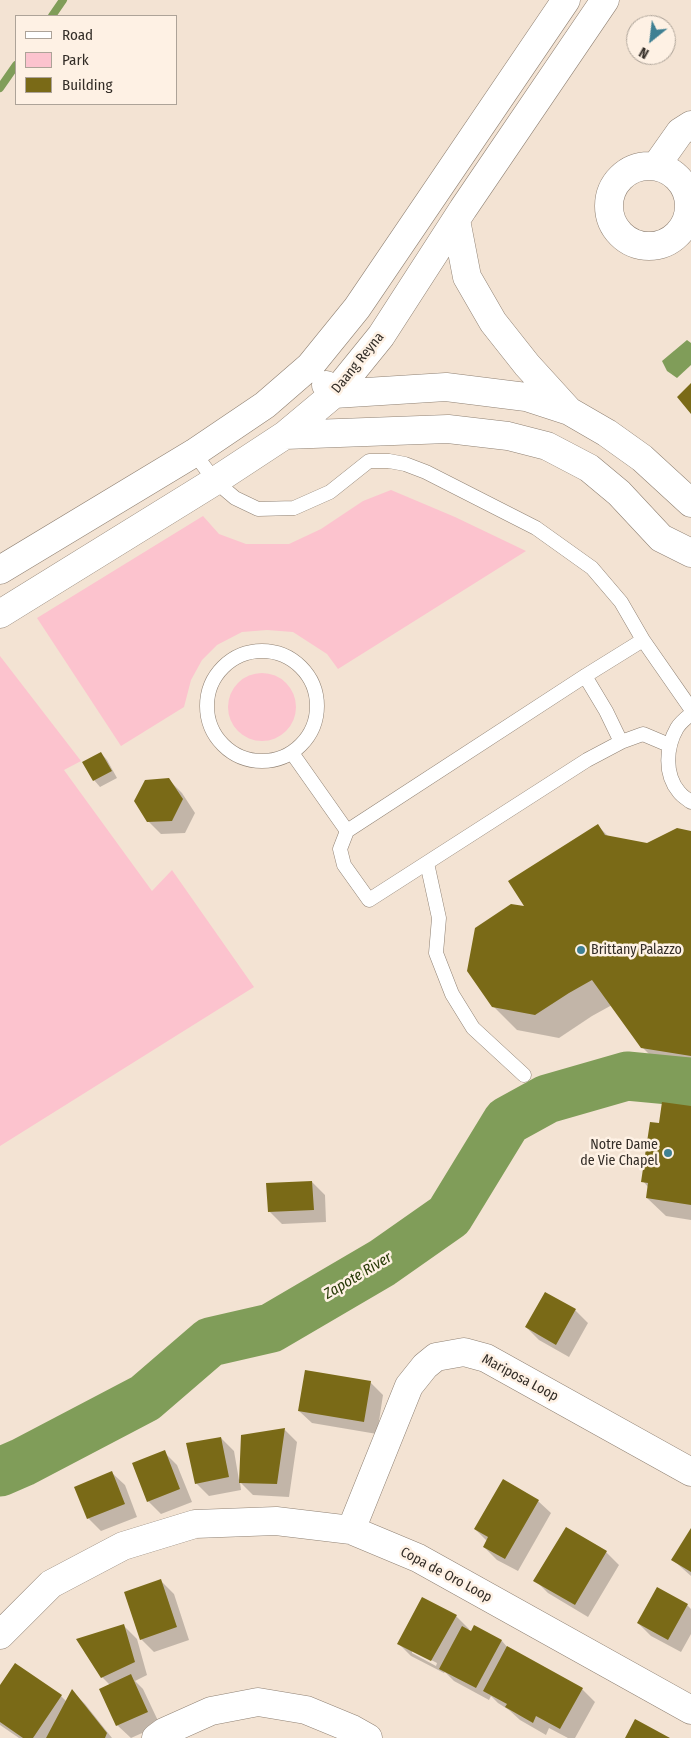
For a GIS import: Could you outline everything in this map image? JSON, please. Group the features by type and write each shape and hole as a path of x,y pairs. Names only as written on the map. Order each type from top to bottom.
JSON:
{"street":[{"path":"0,570 194,453 266,405 310,366 356,308 566,0"},
{"name":"Daang Reyna","path":"0,614 215,481 285,434 334,394 382,336 456,220 605,0"},
{"path":"656,166 680,132 691,124"},
{"path":"456,220 467,276 493,322 527,365 569,411"},
{"path":"310,366 334,394 446,387 526,397 569,411 607,433 642,458 691,503"},
{"path":"266,405 285,434 448,429 508,436 547,446 589,468 618,493 661,538 691,553"},
{"name":"Mariposa Loop","path":"351,1530 409,1386 425,1366 436,1357 464,1352 486,1358 691,1472"},
{"name":"Copa de Oro Loop","path":"0,1635 51,1584 122,1546 195,1524 276,1521 351,1530 418,1558 691,1710"},
{"path":"156,1738 164,1732 211,1711 258,1702 306,1710 352,1729 368,1738"}],"lane":[{"path":"194,453 215,481 236,498 258,509 294,508 330,492 369,461 389,461 405,464 426,472 536,528 592,568 621,602 643,640 691,709"},
{"path":"643,640 347,831 340,849 344,865 369,900 587,760 621,742 643,734 669,745"},
{"path":"259,651 273,652 287,657 308,676 317,704 316,718 311,732 303,743 292,752 279,759 265,761 250,760 231,752 216,736 209,723 208,695 217,675 232,660 245,654 259,651"},
{"path":"585,676 606,711 621,742"},
{"path":"691,714 678,726 669,745 668,761 671,778 679,792 691,802"},
{"path":"292,752 347,831"},
{"path":"427,862 438,918 436,953 452,994 473,1028 524,1075"}],"green space":[{"path":"391,490 455,517 526,551 338,669 327,654 293,632 267,630 242,632 217,645 202,660 191,680 184,707 121,746 37,618 203,516 219,534 246,544 289,544 321,529 363,501"},
{"path":"0,656 81,761 64,770 152,891 172,870 254,987 0,1146"},
{"path":"255,673 269,673 281,678 291,688 296,700 296,714 291,726 281,736 269,741 255,741 243,736 233,726 228,714 228,700 233,688 243,678"}],"shaded area":[{"path":"687,340 691,343 691,365 677,378 667,371 662,361"}],"building":[{"path":"691,383 691,414 677,397"},
{"path":"101,752 112,771 93,781 82,762"},
{"path":"169,778 183,799 172,821 147,822 134,801 145,780"},
{"name":"Brittany Palazzo","path":"598,824 605,835 647,843 677,828 691,831 691,1056 641,1048 592,980 535,1015 492,1007 467,971 475,928 511,904 524,906 508,881"},
{"name":"Notre Dame de Vie Chapel","path":"662,1102 691,1106 691,1205 646,1198 648,1183 641,1182 650,1122 659,1123"},
{"path":"312,1181 314,1210 268,1212 266,1183"},
{"path":"545,1292 576,1309 556,1345 525,1327"},
{"path":"305,1370 371,1381 364,1422 298,1411"},
{"path":"285,1428 277,1484 239,1483 241,1435"},
{"path":"221,1437 229,1477 195,1484 186,1443"},
{"path":"165,1450 180,1489 147,1502 132,1463"},
{"path":"112,1471 125,1504 87,1519 74,1487"},
{"path":"503,1479 539,1500 505,1559 483,1547 488,1537 474,1529"},
{"path":"566,1527 607,1551 575,1605 533,1581"},
{"path":"691,1528 691,1572 671,1560"},
{"path":"161,1579 177,1627 140,1640 124,1592"},
{"path":"657,1587 688,1604 668,1640 637,1623"},
{"path":"422,1597 457,1615 431,1661 397,1644"},
{"path":"124,1624 135,1662 101,1678 76,1639"},
{"path":"474,1625 502,1640 476,1688 439,1669 462,1626 471,1631"},
{"path":"507,1646 583,1688 560,1729 536,1716 533,1723 505,1707 507,1704 483,1691"},
{"path":"15,1663 62,1695 33,1738 23,1738 0,1722 0,1685"},
{"path":"131,1674 148,1712 116,1726 99,1689"},
{"path":"72,1689 107,1733 105,1738 46,1738"},
{"path":"635,1719 670,1738 625,1738"}],"waterway":[{"path":"53,15 63,0"},
{"path":"0,88 15,66"},
{"name":"Zapote River","path":"0,1472 23,1462 145,1398 210,1342 271,1328 382,1263 449,1216 507,1121 547,1099 627,1076 691,1082"}],"place":[{"name":"Brittany Palazzo","path":"581,950"},
{"name":"Notre Dame de Vie Chapel","path":"668,1153"}]}
